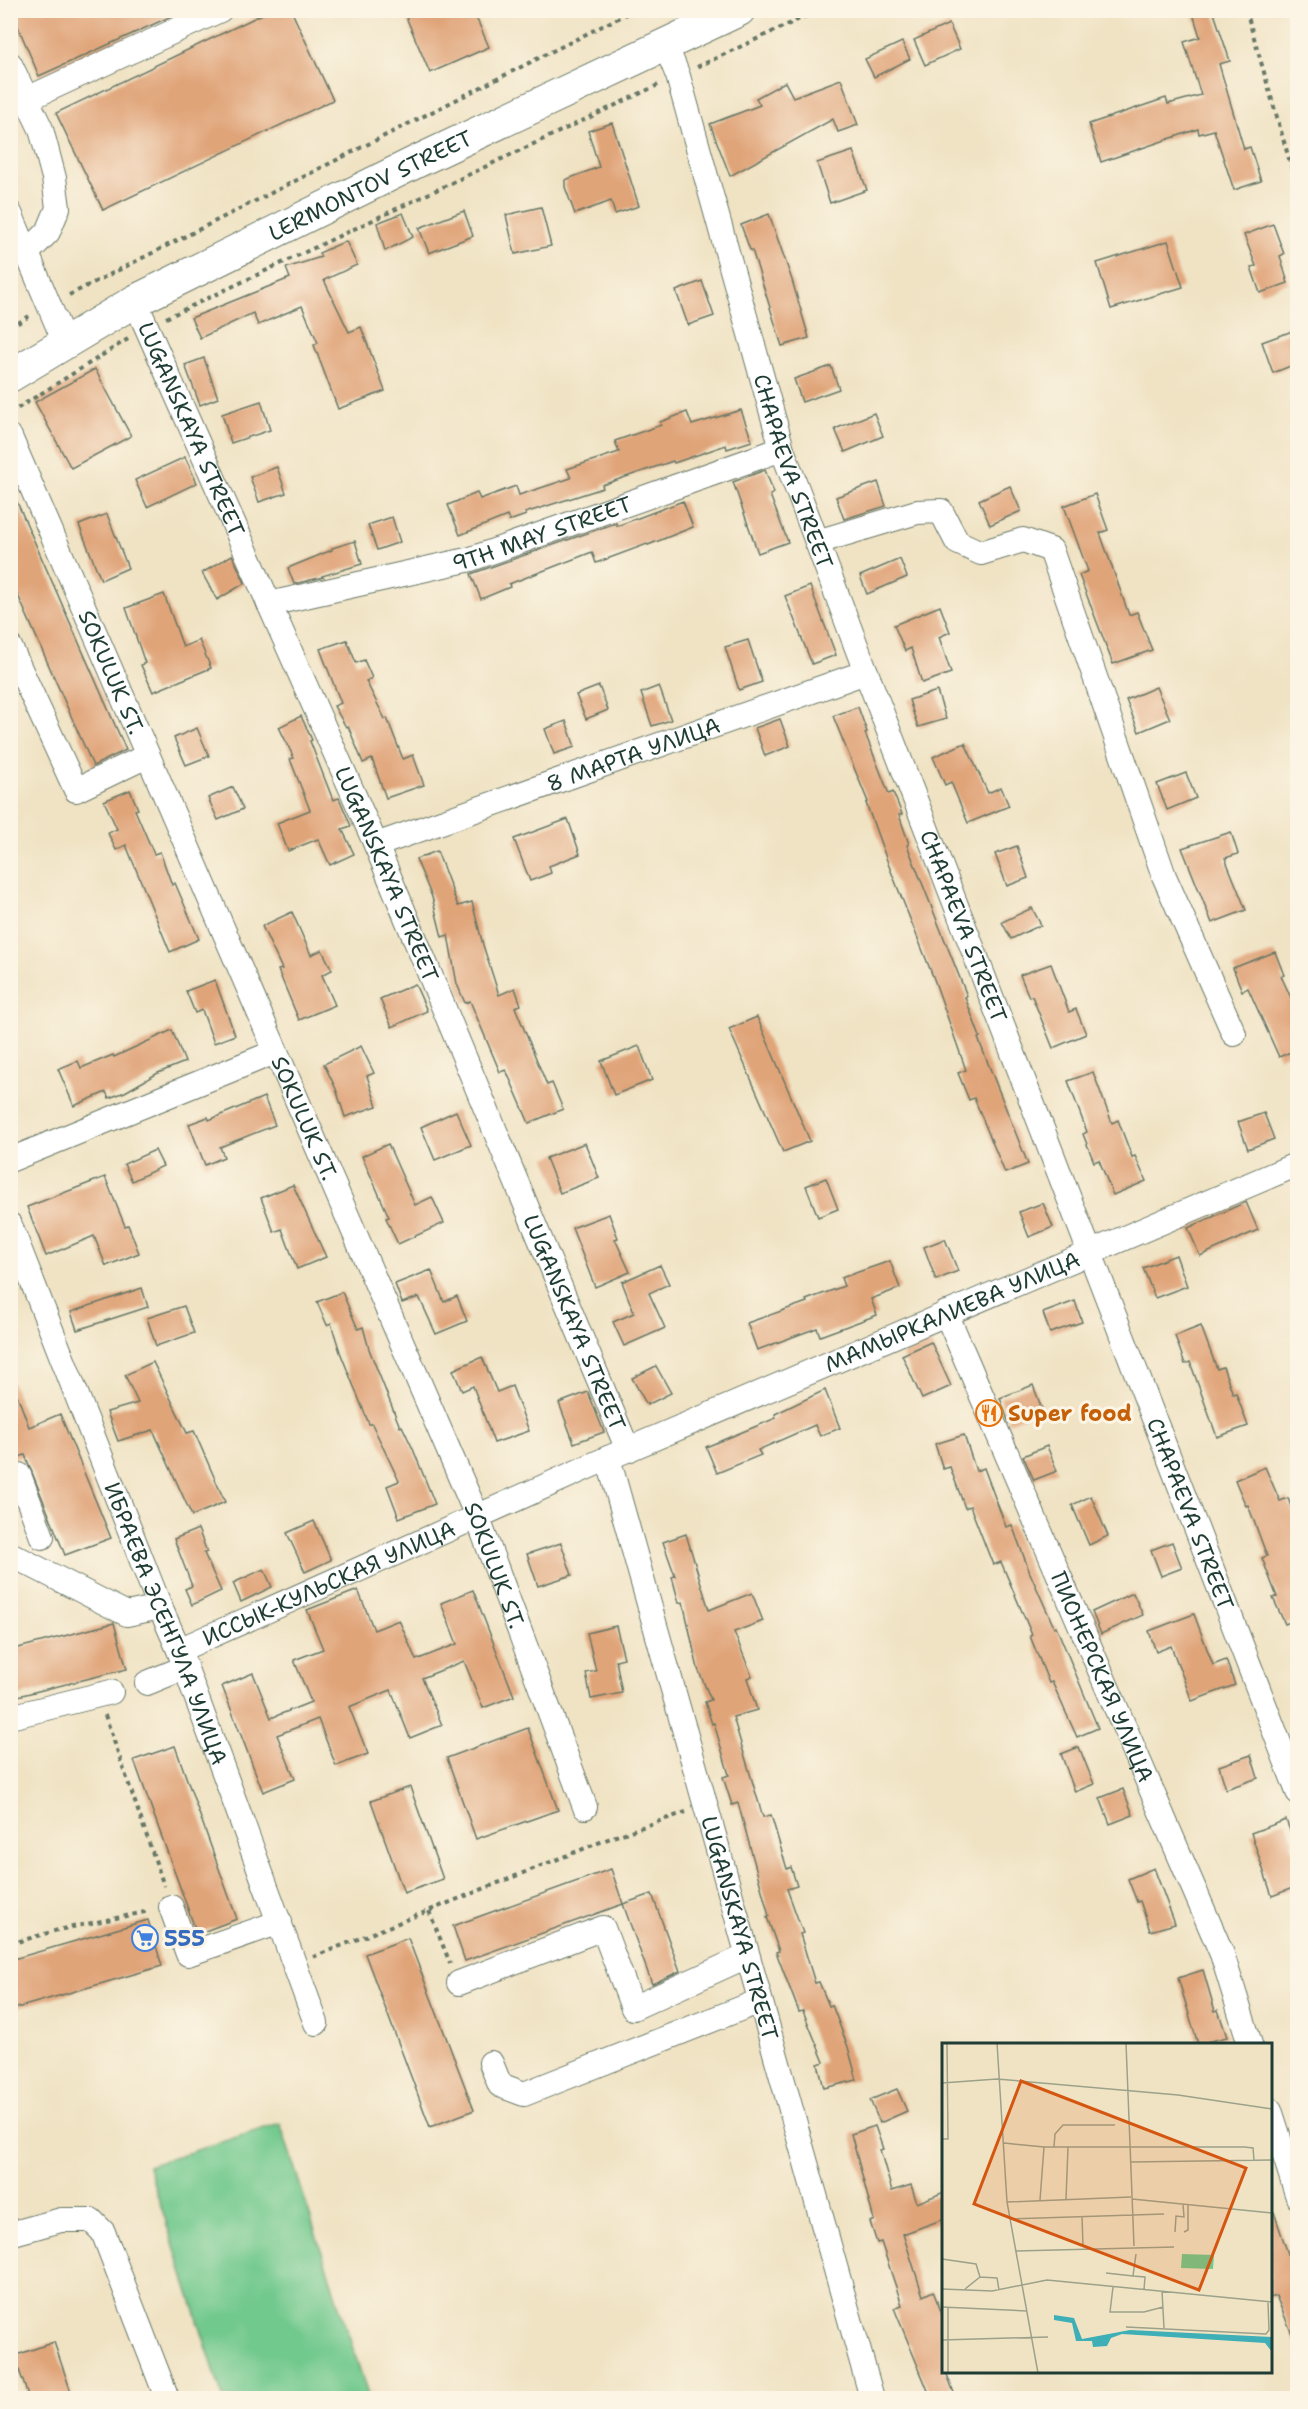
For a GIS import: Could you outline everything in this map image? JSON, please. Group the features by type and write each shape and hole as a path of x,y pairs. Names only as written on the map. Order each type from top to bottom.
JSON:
{"main road":[{"name":"LERMONTOV STREET","path":"10,376 65,343 141,314 418,161 739,10"}],"street":[{"path":"27,99 220,10"},
{"name":"CHAPAEVA STREET","path":"666,46 678,76 782,449 1298,1792"},
{"path":"10,64 41,129 54,178 58,208 48,232 27,253"},
{"path":"10,213 65,343"},
{"name":"LUGANSKAYA STREET","path":"141,314 376,845 618,1454 704,1806 872,2398"},
{"name":"SOKULUK ST.","path":"10,438 477,1516 585,1807"},
{"name":"9TH MAY STREET","path":"269,604 471,559 782,449"},
{"path":"817,542 917,512 941,511 957,542 981,553 1023,540 1051,549 1164,876 1234,1034"},
{"path":"10,647 76,790 147,756"},
{"name":"8 МАРТА УЛИЦА","path":"376,845 866,672"},
{"path":"10,1160 275,1052"},
{"name":"МАМЫРКАЛИЕВА УЛИЦА","path":"618,1454 1089,1251 1298,1164"},
{"name":"ИБРАЕВА ЭСЕНГУЛА УЛИЦА","path":"10,1225 160,1607 183,1659 316,2023"},
{"name":"ПИОНЕРСКАЯ УЛИЦА","path":"946,1313 1222,1954 1250,2043"},
{"name":"ИССЫК-КУЛЬСКАЯ УЛИЦА","path":"147,1683 183,1659 477,1516 618,1454"},
{"path":"10,1479 19,1475 42,1537"},
{"path":"10,1554 127,1614 160,1607"},
{"path":"10,1717 105,1694"},
{"path":"171,1907 188,1954 280,1922"},
{"path":"459,1983 603,1928 633,2008 747,1956"},
{"path":"491,2063 500,2085 524,2094 759,2001"},
{"path":"1272,2116 1298,2197"},
{"path":"10,2234 61,2220 91,2220 103,2232 167,2398"}],"path":[{"path":"10,328 49,305 634,10"},
{"path":"10,413 141,314 678,76 819,10"},
{"path":"1246,10 1298,190"},
{"path":"10,1944 58,1930 171,1907 105,1694"},
{"path":"295,1964 613,1837 704,1806"},
{"path":"429,1911 459,1983"}],"green space":[{"path":"280,2123 369,2398 223,2398 148,2166"}],"building":[{"path":"11,10 185,10 39,76"},
{"path":"271,10 291,10 333,100 103,210 56,113"},
{"path":"403,10 473,10 489,47 430,73"},
{"path":"1192,10 1213,10 1230,61 1219,64 1244,149 1250,147 1261,181 1234,190 1214,130 1199,134 1198,129 1101,162 1089,124 1166,98 1168,104 1201,95 1184,42 1200,37"},
{"path":"949,24 960,49 925,65 914,40"},
{"path":"902,42 910,59 874,77 865,59"},
{"path":"841,79 858,125 838,132 833,119 730,176 710,124 760,105 756,98 785,82 793,97"},
{"path":"612,123 639,206 615,214 611,201 575,214 565,187 565,180 599,167 588,131"},
{"path":"853,151 867,190 830,203 817,163"},
{"path":"541,207 551,246 515,254 506,215"},
{"path":"464,211 473,236 429,253 419,228"},
{"path":"403,213 413,237 385,251 377,223"},
{"path":"769,214 809,338 782,346 752,250 750,250 741,225"},
{"path":"1273,224 1284,254 1280,256 1288,283 1260,293 1251,267 1256,266 1244,235"},
{"path":"346,241 357,265 324,280 349,332 361,327 385,391 338,409 314,345 318,343 302,306 258,325 253,313 200,338 191,318 290,278 286,268 321,257 319,253"},
{"path":"1168,241 1183,287 1111,309 1097,263"},
{"path":"702,281 714,316 688,325 676,291"},
{"path":"1298,329 1298,363 1273,373 1262,342"},
{"path":"204,358 218,398 200,405 185,365"},
{"path":"831,366 839,389 802,402 794,379"},
{"path":"95,369 131,436 71,468 35,402"},
{"path":"261,401 270,430 231,443 222,414"},
{"path":"741,410 752,441 727,449 726,445 674,463 673,461 602,485 603,488 525,513 526,515 509,521 507,516 460,535 448,505 477,493 480,499 516,486 519,495 571,478 567,469 619,452 615,441 661,425 660,422 687,412 692,425"},
{"path":"874,413 883,436 845,452 835,429"},
{"path":"185,457 197,483 147,507 135,480"},
{"path":"277,467 286,493 259,502 250,477"},
{"path":"765,470 774,493 770,495 788,542 758,553 733,482"},
{"path":"878,482 886,506 844,519 836,497"},
{"path":"10,486 126,750 93,766 10,577"},
{"path":"1010,486 1021,511 990,525 979,500"},
{"path":"1095,494 1108,530 1100,533 1129,615 1137,612 1152,650 1113,664 1079,575 1088,571 1064,506"},
{"path":"683,501 693,527 596,563 592,552 509,584 510,587 481,599 471,574 616,523 617,526"},
{"path":"107,514 128,568 101,580 79,525"},
{"path":"392,517 400,542 377,550 368,525"},
{"path":"355,541 362,564 294,584 288,568 332,550 332,548"},
{"path":"232,555 245,583 217,600 202,573"},
{"path":"900,559 907,577 867,594 860,576"},
{"path":"810,586 836,655 812,664 785,596"},
{"path":"164,594 183,647 199,640 211,668 153,692 141,665 145,663 126,608"},
{"path":"940,606 950,632 939,637 951,673 922,683 911,648 905,651 894,625"},
{"path":"347,640 356,663 364,660 372,678 366,681 385,719 387,718 403,759 413,755 424,785 386,798 372,759 363,763 348,726 346,727 334,706 341,703 320,649"},
{"path":"748,640 762,682 739,690 725,647"},
{"path":"599,686 608,710 586,719 576,695"},
{"path":"659,686 671,720 652,726 641,693"},
{"path":"1156,687 1170,719 1139,732 1126,700"},
{"path":"937,691 946,719 918,727 909,700"},
{"path":"858,707 867,732 865,733 889,794 893,792 902,814 899,815 909,844 907,845 967,996 965,997 980,1037 978,1038 1028,1164 1005,1173 974,1098 969,1100 958,1073 966,1070 934,979 889,866 866,803 868,802 833,716"},
{"path":"301,716 333,800 339,798 351,826 342,829 354,854 330,865 318,839 288,851 277,823 310,810 290,759 294,758 279,727"},
{"path":"780,719 790,746 765,756 755,728"},
{"path":"566,721 575,747 554,754 545,729"},
{"path":"197,728 209,756 186,765 174,738"},
{"path":"965,743 988,793 1001,787 1009,806 968,823 951,782 945,785 933,757"},
{"path":"1186,773 1196,798 1167,810 1157,784"},
{"path":"233,787 243,809 218,820 208,798"},
{"path":"130,790 138,809 135,810 154,854 160,852 172,885 175,883 199,939 170,952 126,845 116,850 108,833 117,829 104,801"},
{"path":"568,819 580,854 549,866 551,873 530,881 514,839"},
{"path":"1231,832 1238,854 1225,858 1246,910 1212,923 1182,848"},
{"path":"1017,846 1028,878 1007,886 995,854"},
{"path":"437,851 458,906 472,902 499,995 515,988 521,1005 515,1007 547,1085 552,1083 563,1109 529,1123 506,1070 500,1072 470,1001 465,1003 457,984 448,935 442,937 432,897 416,859"},
{"path":"1032,908 1041,925 1011,939 1002,922"},
{"path":"292,912 311,955 322,950 332,970 322,975 335,1005 299,1020 278,970 282,969 262,926"},
{"path":"1275,952 1284,975 1281,976 1298,1013 1298,1049 1279,1057 1248,988 1242,991 1233,968"},
{"path":"1051,964 1069,1012 1076,1009 1086,1034 1053,1048 1032,996 1029,997 1020,975"},
{"path":"215,980 235,1035 214,1043 202,1010 195,1013 186,991"},
{"path":"415,984 427,1011 392,1027 380,999"},
{"path":"757,1017 810,1141 783,1152 729,1029"},
{"path":"172,1030 185,1062 158,1073 125,1092 109,1098 106,1092 74,1106 58,1069 78,1061 81,1068 113,1055 114,1057"},
{"path":"361,1046 374,1073 367,1076 377,1106 345,1117 336,1089 324,1064"},
{"path":"639,1046 652,1080 614,1095 601,1061"},
{"path":"1093,1072 1112,1123 1118,1120 1132,1157 1135,1156 1146,1181 1113,1195 1099,1160 1094,1162 1083,1134 1087,1132 1068,1081"},
{"path":"264,1097 275,1125 220,1147 224,1157 205,1165 189,1124 208,1117 209,1120"},
{"path":"456,1111 471,1145 435,1160 421,1127"},
{"path":"1264,1113 1274,1139 1248,1149 1238,1122"},
{"path":"585,1143 599,1178 560,1193 546,1158"},
{"path":"388,1144 415,1205 432,1197 444,1223 398,1244 386,1218 389,1217 362,1156"},
{"path":"155,1150 163,1166 132,1181 124,1164"},
{"path":"105,1177 139,1253 106,1266 94,1236 46,1256 27,1207"},
{"path":"826,1178 838,1209 818,1217 806,1186"},
{"path":"293,1185 326,1257 297,1269 282,1229 274,1232 261,1198"},
{"path":"1246,1202 1258,1230 1200,1256 1188,1228"},
{"path":"1043,1203 1053,1227 1029,1237 1019,1212"},
{"path":"609,1214 618,1238 615,1239 630,1272 595,1287 572,1228"},
{"path":"945,1239 958,1271 936,1280 924,1247"},
{"path":"1176,1255 1187,1286 1155,1298 1143,1268"},
{"path":"890,1261 900,1288 871,1299 877,1315 820,1336 817,1328 757,1350 747,1323 844,1286 841,1278"},
{"path":"660,1265 669,1284 649,1293 665,1328 624,1346 613,1322 634,1313 622,1282"},
{"path":"431,1270 444,1302 457,1296 467,1321 436,1334 419,1297 402,1303 395,1284"},
{"path":"142,1288 148,1307 77,1330 71,1312"},
{"path":"342,1292 358,1329 363,1327 369,1349 400,1427 402,1426 413,1449 435,1504 399,1518 387,1486 399,1481 372,1424 369,1424 331,1323 327,1325 317,1302"},
{"path":"1075,1301 1082,1322 1050,1333 1043,1313"},
{"path":"184,1306 194,1333 156,1346 147,1318"},
{"path":"1201,1326 1217,1369 1223,1367 1233,1394 1236,1393 1248,1426 1217,1437 1190,1362 1185,1364 1175,1336"},
{"path":"931,1342 951,1386 922,1399 902,1355"},
{"path":"482,1357 497,1392 512,1386 529,1431 494,1443 473,1386 462,1391 453,1370"},
{"path":"153,1362 187,1433 194,1431 225,1502 192,1516 153,1430 118,1441 107,1412 138,1403 125,1375"},
{"path":"656,1366 671,1393 647,1405 632,1378"},
{"path":"12,1381 29,1427 60,1414 111,1538 65,1555 25,1455 10,1460 10,1382"},
{"path":"1033,1385 1042,1409 1009,1423 1000,1398"},
{"path":"825,1390 840,1428 820,1436 815,1425 758,1450 761,1455 717,1473 706,1447 776,1418 775,1414"},
{"path":"588,1392 604,1432 574,1443 559,1403"},
{"path":"964,1435 976,1471 984,1468 1006,1527 1012,1525 1030,1573 1054,1627 1056,1626 1098,1728 1077,1737 1052,1682 1049,1683 1030,1636 1032,1635 1001,1562 993,1565 970,1506 965,1508 950,1467 943,1469 935,1444"},
{"path":"1047,1446 1057,1471 1034,1480 1023,1456"},
{"path":"1265,1467 1280,1501 1288,1498 1298,1526 1298,1619 1285,1624 1273,1598 1277,1597 1262,1558 1267,1556 1248,1505 1246,1506 1235,1480"},
{"path":"1091,1496 1108,1536 1089,1545 1072,1505"},
{"path":"314,1521 331,1560 305,1572 287,1533"},
{"path":"198,1529 207,1552 204,1553 221,1591 192,1605 185,1589 192,1586 174,1539"},
{"path":"686,1534 709,1610 752,1593 763,1621 734,1632 752,1676 747,1678 757,1710 733,1717 763,1817 771,1815 787,1869 791,1867 797,1886 787,1889 803,1933 800,1934 815,1983 819,1982 829,2006 832,2005 848,2047 857,2080 824,2088 818,2064 824,2062 803,2011 799,2012 776,1952 779,1951 767,1917 769,1916 738,1803 732,1805 723,1777 729,1775 714,1723 712,1724 705,1702 711,1700 698,1669 683,1602 679,1603 672,1577 675,1576 663,1542"},
{"path":"1172,1542 1182,1568 1161,1576 1151,1550"},
{"path":"561,1543 572,1575 538,1586 527,1554"},
{"path":"264,1569 272,1587 241,1602 233,1583"},
{"path":"358,1590 374,1630 399,1620 416,1660 457,1644 441,1603 473,1590 514,1696 483,1708 464,1661 422,1678 442,1725 410,1738 391,1690 349,1707 368,1754 336,1766 318,1719 277,1735 295,1779 263,1792 222,1686 253,1673 271,1718 311,1702 294,1660 323,1649 307,1610"},
{"path":"1133,1593 1143,1615 1101,1634 1092,1612"},
{"path":"1194,1614 1213,1665 1226,1660 1235,1685 1192,1701 1171,1646 1156,1652 1149,1631"},
{"path":"114,1623 127,1669 10,1698 10,1650"},
{"path":"616,1626 624,1658 616,1660 622,1693 591,1699 586,1673 596,1671 587,1633"},
{"path":"528,1728 558,1810 476,1839 447,1758"},
{"path":"175,1746 237,1919 197,1934 134,1760"},
{"path":"1079,1747 1094,1784 1075,1792 1061,1754"},
{"path":"1251,1755 1258,1778 1226,1789 1219,1766"},
{"path":"410,1787 443,1879 404,1893 371,1801"},
{"path":"1123,1789 1133,1815 1110,1824 1100,1798"},
{"path":"1286,1820 1294,1841 1291,1843 1298,1859 1298,1886 1272,1896 1251,1833"},
{"path":"1154,1868 1175,1924 1150,1931 1140,1901 1137,1902 1128,1879"},
{"path":"611,1869 623,1904 465,1961 453,1926"},
{"path":"652,1894 680,1971 652,1984 623,1904"},
{"path":"148,1920 162,1966 10,2010 10,1960"},
{"path":"408,1938 474,2110 430,2127 365,1954"},
{"path":"1203,1970 1215,2011 1218,2010 1227,2037 1198,2043 1178,1978"},
{"path":"897,2089 907,2111 880,2123 870,2100"},
{"path":"875,2126 883,2149 880,2150 892,2191 911,2185 917,2203 942,2193 942,2220 903,2234 923,2296 933,2291 942,2314 942,2373 946,2373 956,2398 931,2398 894,2308 902,2305 881,2242 877,2243 870,2222 874,2220 851,2134"},
{"path":"1272,2212 1274,2212 1291,2263 1298,2260 1298,2348 1276,2296 1272,2297"},
{"path":"54,2342 73,2398 29,2398 14,2356"}],"place":[{"name":"Super food","path":"989,1413"},
{"name":"555","path":"145,1938"}]}
